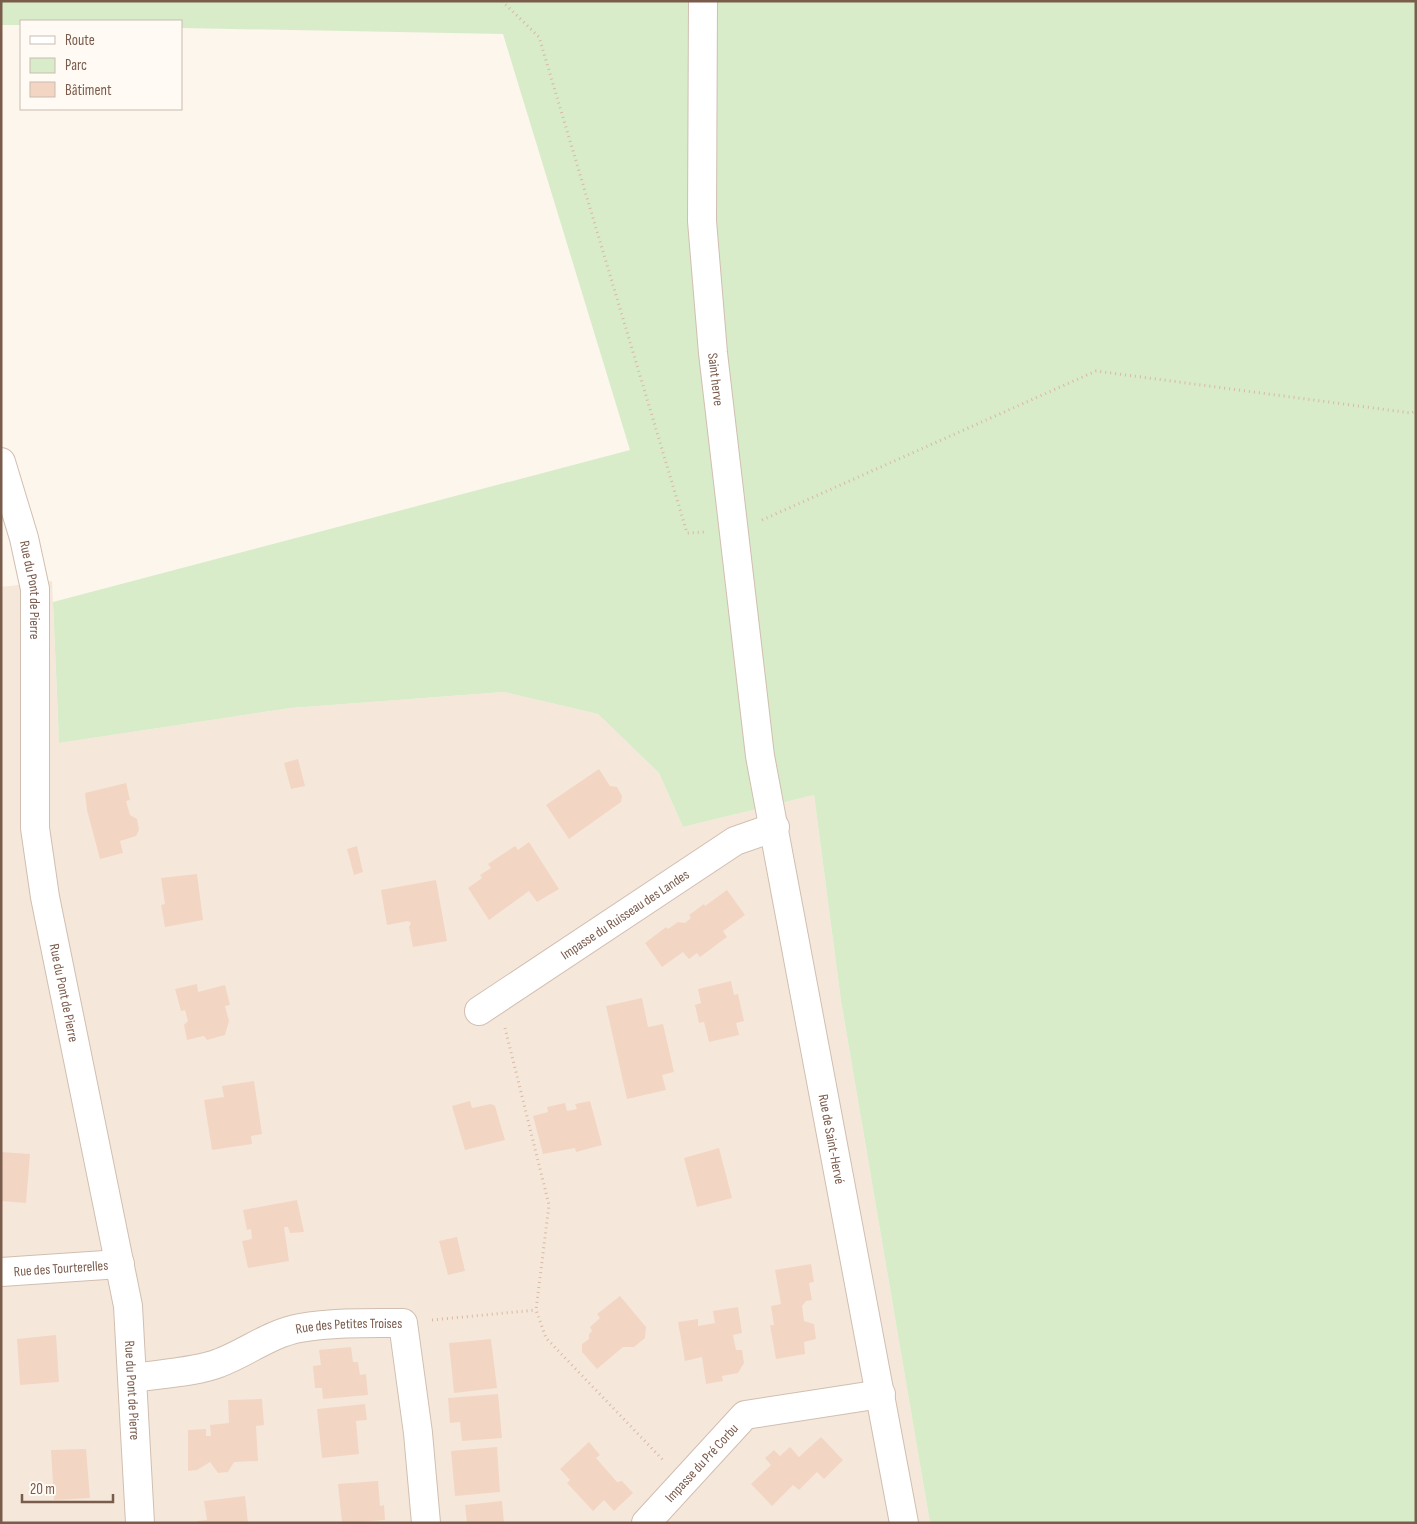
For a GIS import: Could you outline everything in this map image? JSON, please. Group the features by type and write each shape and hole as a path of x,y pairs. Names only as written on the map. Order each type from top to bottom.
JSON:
{"street":[{"name":"Saint herve","path":"703,1 702,221 713,353 760,756"},
{"name":"Rue du Pont de Pierre","path":"1,462 24,538 35,589 36,828 45,897 128,1306 140,1523"},
{"name":"Rue de Saint-Hervé","path":"760,756 775,827 904,1523"},
{"name":"Impasse du Ruisseau des Landes","path":"489,1004 734,841 775,827"},
{"name":"Rue des Tourterelles","path":"1,1272 120,1264"},
{"name":"Rue des Petites Troises","path":"133,1378 219,1363 268,1339 298,1328 345,1323 403,1323 418,1433 426,1523"},
{"name":"Impasse du Pré Corbu","path":"646,1523 745,1415 881,1394"}],"path":[{"path":"502,1 539,37 687,533 710,532"},
{"path":"760,521 1096,371 1411,413 1416,411"},
{"path":"489,1004 548,1205 536,1310 546,1338 685,1482"},
{"path":"403,1323 536,1310"}],"shaded area":[{"path":"52,581 59,743 291,708 504,692 598,714 659,773 683,827 814,795 841,1001 930,1523 1,1523 1,587"}],"green space":[{"path":"1,1 1416,1 1416,1523 930,1523 841,1001 814,795 683,827 659,773 598,714 504,692 291,708 59,743 53,602 630,450 503,34 182,28 182,20 20,20 20,25 1,25"}],"building":[{"path":"298,759 305,786 291,789 284,763"},
{"path":"599,769 610,786 617,787 622,796 621,802 569,839 546,805"},
{"path":"126,783 130,800 126,801 130,815 137,819 139,830 136,836 120,841 123,853 100,859 87,810 85,793"},
{"path":"529,842 559,889 537,902 529,891 489,920 468,888 482,878 480,875 491,868 488,864 515,846 518,850"},
{"path":"357,846 363,872 354,875 347,849"},
{"path":"197,874 203,920 165,927 161,905 165,904 161,878"},
{"path":"436,880 447,941 413,947 409,927 411,923 408,921 387,925 381,890"},
{"path":"727,890 745,915 723,931 727,937 700,957 697,953 689,959 683,952 662,967 645,943 666,927 668,929 678,922 685,923 691,918 689,915"},
{"path":"731,981 734,995 738,994 744,1021 736,1023 739,1035 709,1042 704,1022 699,1023 695,1005 701,1003 698,989"},
{"path":"197,984 198,992 225,985 230,1005 225,1006 229,1021 225,1035 207,1040 204,1036 187,1040 184,1025 188,1021 185,1010 181,1011 175,989"},
{"path":"642,998 648,1027 663,1024 674,1072 662,1075 666,1090 627,1099 606,1006"},
{"path":"254,1081 262,1134 251,1136 252,1144 212,1150 204,1100 224,1097 222,1086"},
{"path":"470,1101 472,1108 491,1104 495,1106 505,1140 465,1150 452,1106"},
{"path":"590,1101 602,1145 576,1152 575,1148 543,1154 533,1116 548,1112 547,1107 565,1103 567,1111 577,1109 575,1104"},
{"path":"719,1148 732,1198 697,1207 684,1158"},
{"path":"1,1152 30,1154 26,1203 1,1201"},
{"path":"297,1200 304,1232 290,1233 288,1227 284,1227 289,1261 248,1268 242,1241 252,1239 251,1229 247,1230 243,1210"},
{"path":"457,1237 465,1271 448,1275 439,1241"},
{"path":"811,1264 814,1282 809,1283 812,1300 806,1301 802,1306 804,1321 814,1324 816,1339 804,1342 805,1354 776,1359 770,1325 774,1325 771,1306 781,1304 775,1270"},
{"path":"620,1296 646,1327 645,1338 634,1347 623,1347 597,1369 582,1352 582,1344 589,1339 589,1334 592,1331 590,1327 600,1318 597,1314"},
{"path":"738,1307 742,1333 733,1335 736,1350 742,1350 744,1363 738,1373 722,1376 723,1381 706,1384 702,1357 685,1361 678,1322 698,1319 698,1326 715,1323 713,1311"},
{"path":"56,1335 59,1382 20,1385 17,1339"},
{"path":"491,1339 497,1388 454,1393 449,1343"},
{"path":"351,1347 353,1362 358,1362 360,1375 366,1374 368,1395 323,1399 322,1388 315,1388 313,1366 321,1365 319,1350"},
{"path":"498,1394 502,1438 462,1441 460,1422 450,1423 448,1398"},
{"path":"262,1399 264,1425 256,1426 258,1461 234,1462 228,1472 218,1473 210,1462 197,1470 188,1471 188,1430 206,1429 206,1436 211,1436 210,1425 229,1423 228,1400"},
{"path":"365,1404 367,1420 356,1421 359,1454 322,1458 317,1409"},
{"path":"821,1437 843,1460 824,1479 817,1472 799,1490 793,1485 772,1506 751,1484 771,1465 765,1458 774,1450 780,1456 790,1447 799,1457"},
{"path":"589,1442 600,1455 596,1458 617,1482 622,1481 633,1493 614,1511 604,1500 593,1511 567,1483 570,1480 560,1469"},
{"path":"497,1447 500,1492 455,1496 451,1451"},
{"path":"86,1449 90,1498 54,1500 51,1450"},
{"path":"378,1481 380,1506 384,1505 385,1520 342,1523 338,1484"},
{"path":"245,1496 248,1523 197,1523 197,1521 207,1520 204,1501"},
{"path":"502,1501 504,1523 467,1523 465,1505"}]}
